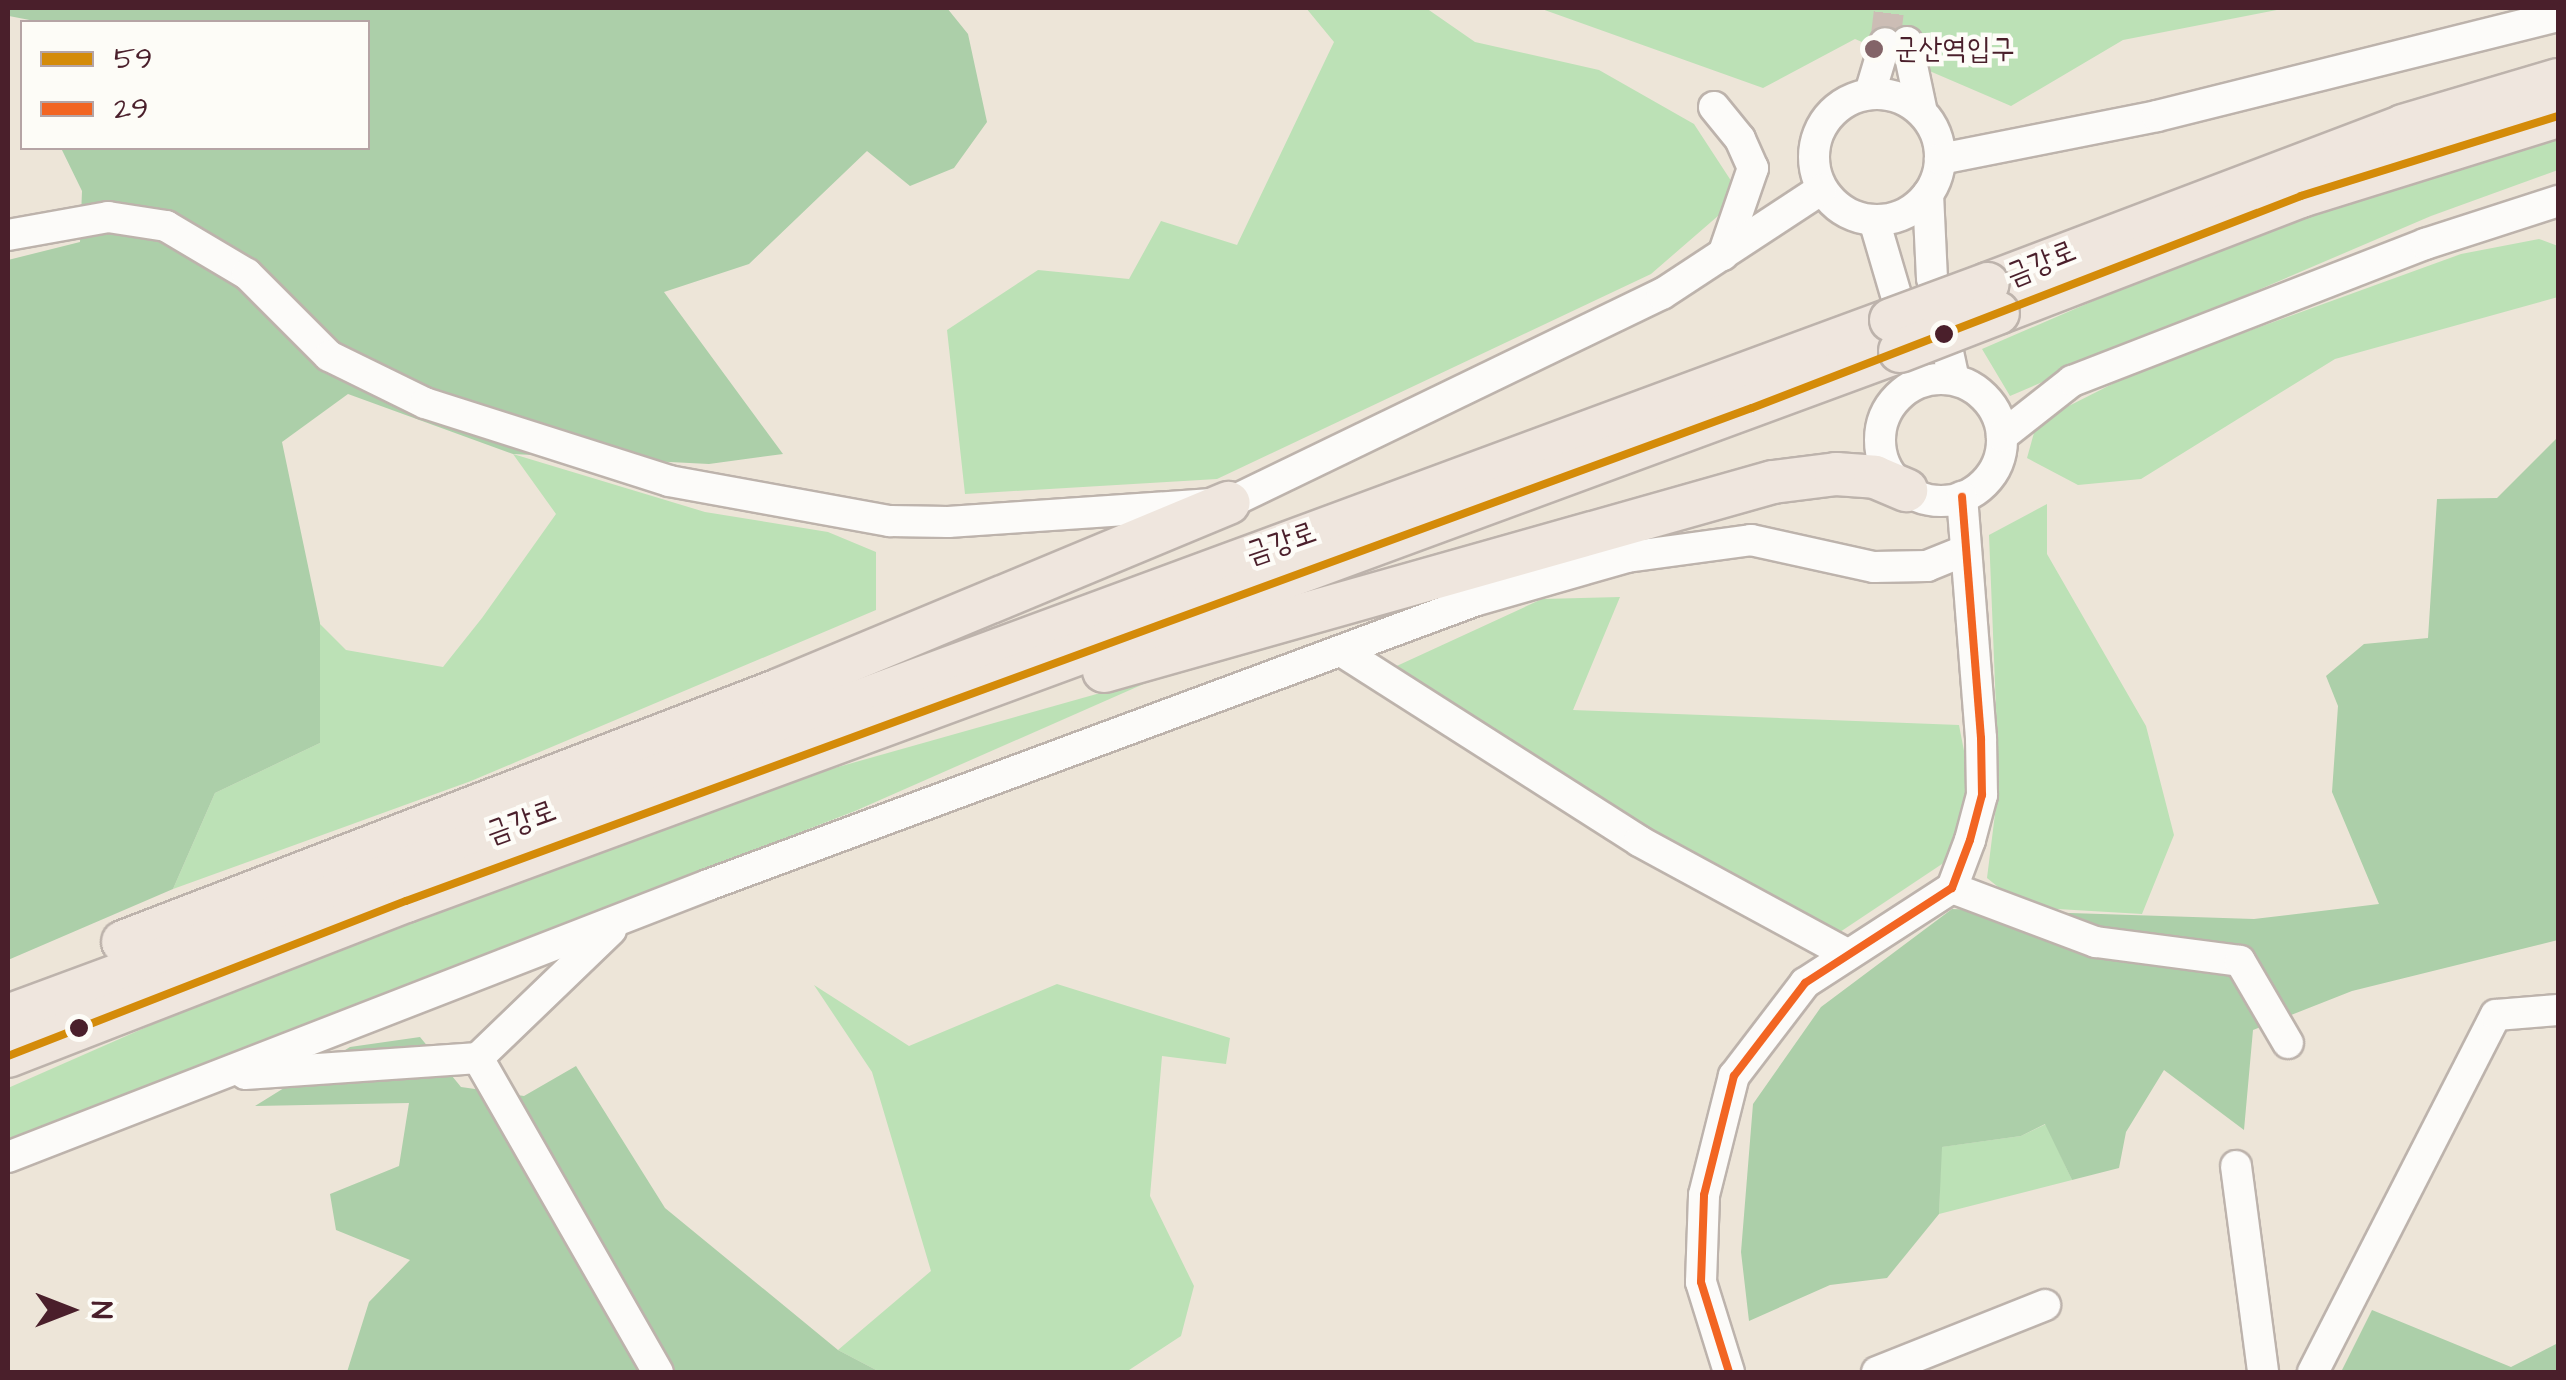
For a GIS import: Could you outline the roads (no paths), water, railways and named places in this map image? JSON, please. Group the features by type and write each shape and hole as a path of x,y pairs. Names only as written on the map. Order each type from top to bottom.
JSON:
{"highway":[{"name":"금강로","path":"8,1056 791,760 1901,352 1993,298 2402,126 2558,80"},
{"name":"금강로","path":"1993,298 2558,116"},
{"name":"금강로","path":"8,1016 1901,352"},
{"path":"791,760 1773,482 1836,474 1875,477 1906,490"},
{"path":"8,988 779,690 1229,503"}],"street":[{"path":"1940,160 2157,116 2558,16"},
{"path":"1928,194 1894,218 1874,220 1834,207 1822,189 1814,148 1820,128 1832,111 1870,93 1896,42 1921,108 1937,134 1940,160 1928,194 1932,278 1954,380"},
{"path":"1870,93 1921,108"},
{"path":"1714,107 1740,139 1753,168 1723,255"},
{"path":"8,234 108,217 166,226 247,274 329,356 425,403 669,482 890,521 1092,517 1229,503 1662,294 1723,255 1754,228 1822,189"},
{"path":"1874,220 1889,254 1901,352 1880,435 1886,466 1906,490 1943,501 1962,498 1992,473 2002,436 2072,381 2426,244 2558,201"},
{"path":"1901,352 1987,400 2002,436"},
{"path":"1729,1372 1701,1282 1704,1196 1734,1076 1805,983 1845,953 1952,888 1982,795 1962,552 1962,498"},
{"path":"8,1157 622,919 1346,654 1477,600 1627,556 1751,540 1874,567 1927,566 1962,552"},
{"path":"1346,654 1639,842 1845,953"},
{"path":"1952,888 2096,942 2240,961 2288,1042"},
{"path":"212,1076 478,1058 622,919"},
{"path":"2313,1372 2496,1015 2558,1010"},
{"path":"478,1058 658,1372"},
{"path":"2236,1166 2263,1372"},
{"path":"1877,1372 2045,1305"}],"tunnel":[{"path":"1885,43 1889,8"}],"place":[{"name":"군산역입구","path":"1874,49"}]}
